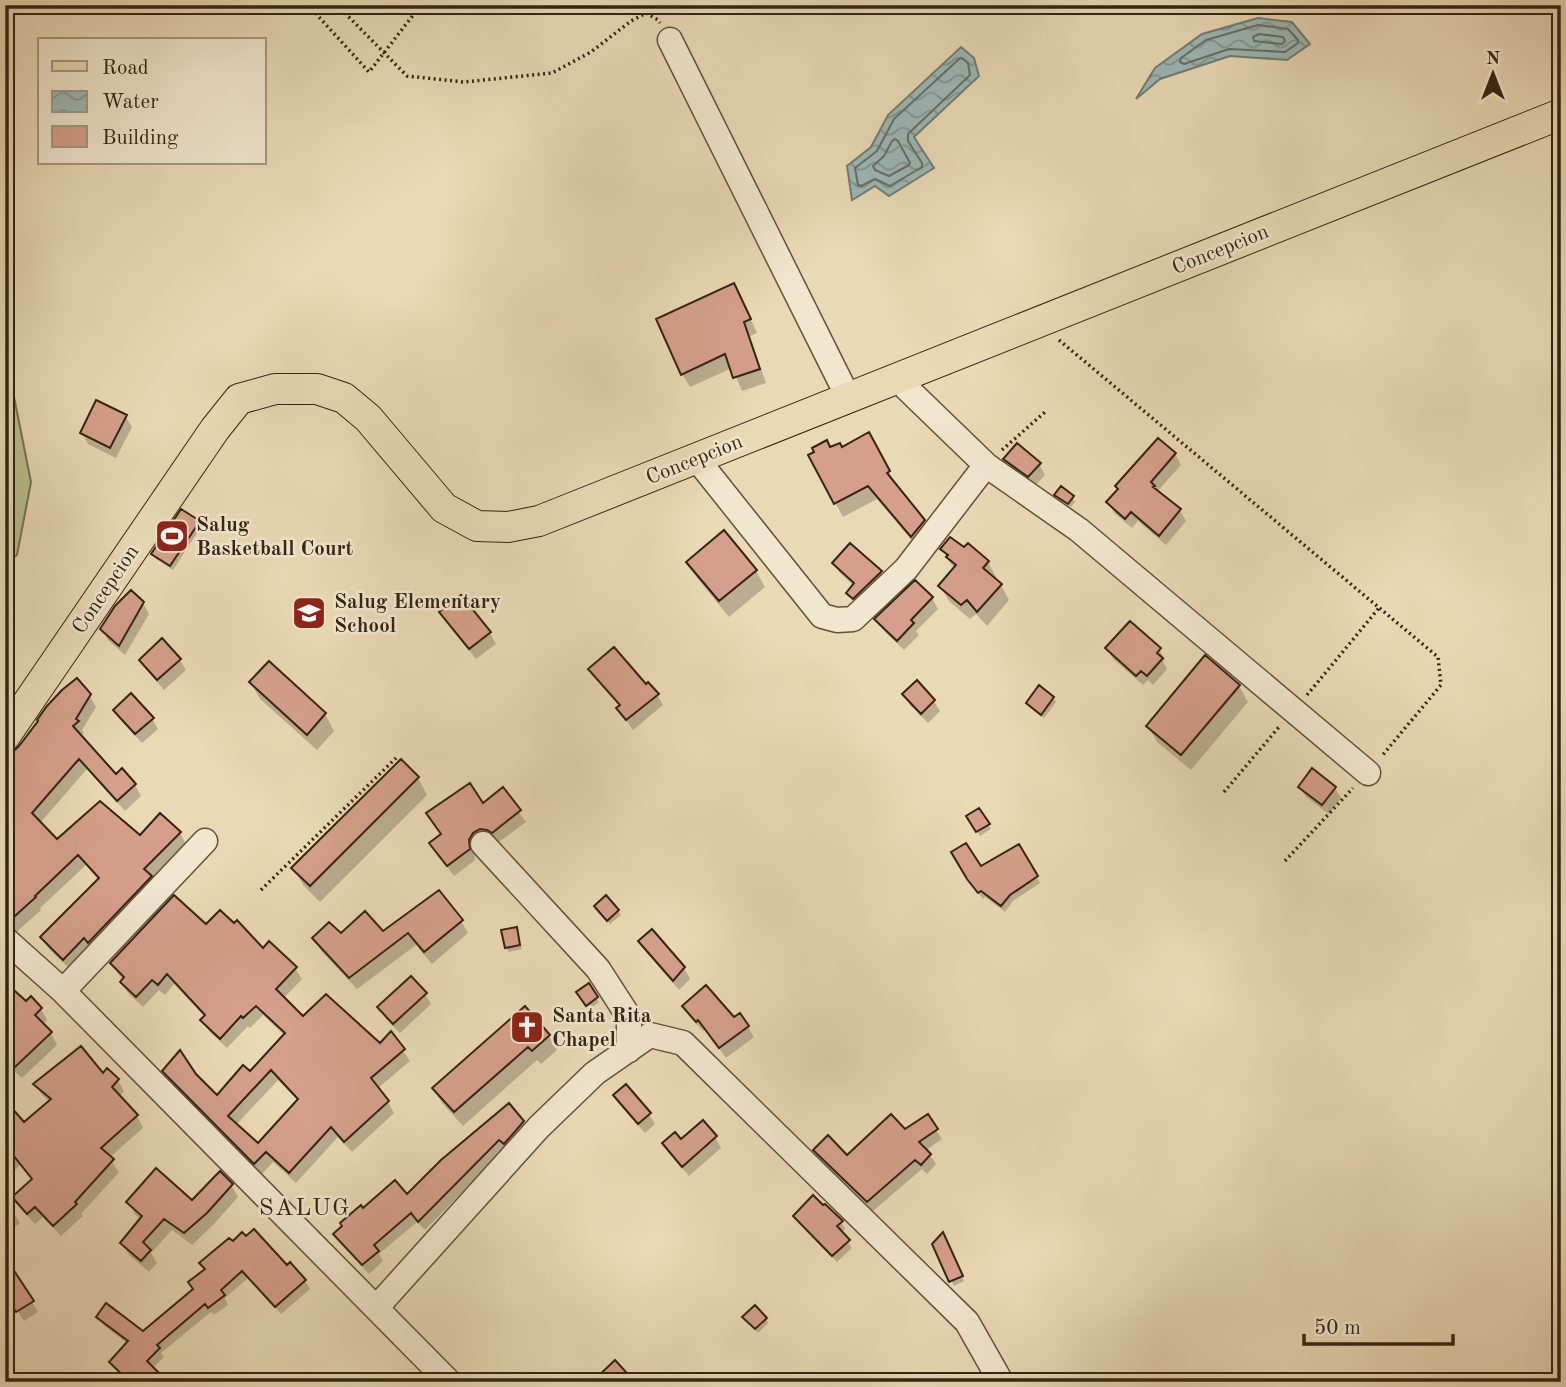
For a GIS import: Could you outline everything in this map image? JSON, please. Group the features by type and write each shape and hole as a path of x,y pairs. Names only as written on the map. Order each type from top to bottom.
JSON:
{"main road":[{"name":"Concepcion","path":"5,736 215,429 239,399 275,389 317,389 344,398 368,418 444,508 477,526 508,527 539,521 1561,114"}],"street":[{"path":"670,40 848,397"},
{"path":"896,378 986,465 1079,530 1368,773"},
{"path":"696,458 822,616 837,620 853,619 906,569 986,465"},
{"path":"63,991 205,841"},
{"path":"483,844 598,968 629,1017 629,1050"},
{"path":"5,939 63,991 449,1382"},
{"path":"376,1308 539,1127 595,1073 650,1035 683,1043 967,1322 1001,1382"}],"path":[{"path":"308,5 369,72 421,5"},
{"path":"337,5 407,76 464,82 552,73 591,52 631,21 646,13 658,20 670,40"},
{"path":"1038,322 1438,657 1441,685 1368,773 1285,861"},
{"path":"986,465 1045,412"},
{"path":"261,890 396,758"}],"green space":[{"path":"5,352 31,482 17,555 5,564"}],"water":[{"path":"1258,18 1292,22 1310,44 1287,60 1230,56 1160,79 1136,99 1155,68 1202,34"},
{"path":"961,47 974,58 979,76 914,137 934,168 889,196 875,186 852,200 847,166 871,147 888,115"}],"building":[{"path":"734,283 751,319 744,322 760,369 733,378 725,354 681,375 656,319"},
{"path":"96,400 127,415 110,448 80,433"},
{"path":"869,432 890,471 887,473 925,520 911,537 868,486 834,504 808,455 814,452 812,448 827,440 830,447 840,443 842,447"},
{"path":"1158,438 1176,453 1151,482 1155,486 1153,487 1181,509 1159,536 1131,512 1125,519 1106,502 1118,489 1115,486"},
{"path":"1017,443 1041,463 1028,477 1003,459"},
{"path":"1061,486 1074,496 1068,504 1054,495"},
{"name":"Salug Basketball Court","path":"181,509 200,521 170,566 151,554"},
{"path":"724,530 757,570 719,601 686,562"},
{"path":"950,537 964,547 968,543 989,561 983,568 1002,584 977,612 967,600 961,605 938,586 956,565 940,549"},
{"path":"850,543 882,571 853,599 846,593 854,583 832,563"},
{"path":"915,580 933,597 911,620 914,623 897,641 874,619"},
{"path":"131,590 144,602 119,646 100,629 115,606"},
{"path":"461,595 491,632 469,649 439,612"},
{"path":"1130,621 1161,648 1157,653 1163,658 1147,676 1141,671 1136,676 1105,648"},
{"path":"162,638 181,659 157,680 139,660"},
{"path":"614,647 646,684 648,682 659,694 626,720 616,708 620,705 588,669"},
{"path":"1205,655 1240,685 1181,755 1146,726"},
{"path":"269,661 326,713 307,735 249,682"},
{"path":"77,678 91,694 76,719 79,721 73,726 116,774 122,768 136,784 117,801 79,759 32,813 57,839 100,801 140,835 160,813 181,832 144,869 152,876 88,943 84,938 63,960 40,937 99,878 78,855 5,925 5,759 19,746 47,706"},
{"path":"917,680 935,700 921,714 902,694"},
{"path":"1039,685 1054,697 1041,715 1026,703"},
{"path":"131,693 154,718 135,734 113,710"},
{"path":"401,759 419,777 310,886 291,868"},
{"path":"1312,768 1336,787 1322,805 1298,787"},
{"path":"470,783 483,803 503,787 521,810 492,833 480,829 473,833 469,840 470,849 447,866 429,843 441,834 426,813"},
{"path":"979,808 990,824 976,832 966,816"},
{"path":"966,843 981,866 1019,844 1038,876 1010,895 1001,906 981,891 978,893 951,852"},
{"path":"439,890 463,920 424,952 408,933 349,978 312,938 329,922 341,933 365,911 383,931"},
{"path":"174,895 206,924 220,910 234,923 237,920 263,948 269,941 297,967 276,989 303,1016 326,994 380,1043 391,1031 405,1049 371,1078 389,1101 344,1142 331,1127 289,1173 266,1152 254,1164 162,1071 180,1050 196,1074 217,1095 243,1065 250,1071 285,1033 256,1006 243,1018 241,1016 220,1039 200,1020 205,1015 167,974 158,985 152,980 136,997 120,982 124,977 110,963","holes":["271,1070 298,1099 258,1143 228,1116"]},
{"path":"606,895 619,910 607,921 594,906"},
{"path":"517,927 520,945 505,948 501,930"},
{"path":"652,929 685,967 673,981 638,941"},
{"path":"411,976 427,993 393,1024 377,1007"},
{"path":"5,982 26,1001 31,996 42,1008 35,1015 52,1032 15,1067 5,1059"},
{"path":"589,983 598,997 586,1006 576,992"},
{"path":"706,985 734,1017 740,1013 749,1026 719,1048 698,1020 696,1022 682,1006"},
{"path":"525,1006 550,1035 532,1051 528,1047 454,1112 432,1088"},
{"path":"81,1046 103,1073 107,1068 119,1079 112,1087 138,1115 101,1148 114,1159 75,1202 77,1204 53,1226 35,1207 27,1214 12,1197 32,1179 13,1155 5,1162 5,1100 24,1122 51,1099 33,1084"},
{"path":"626,1084 651,1113 638,1124 613,1095"},
{"path":"509,1103 524,1121 504,1144 499,1140 418,1222 411,1213 374,1245 379,1251 362,1265 333,1234 342,1226 340,1223 361,1205 363,1208 395,1180 407,1194 441,1160"},
{"path":"891,1114 905,1129 928,1114 938,1129 919,1142 931,1154 921,1165 915,1160 867,1202 813,1150 828,1135 847,1155"},
{"path":"703,1120 717,1136 682,1167 662,1143 675,1132 681,1139"},
{"path":"156,1168 192,1200 220,1171 233,1184 207,1213 184,1233 164,1219 143,1242 151,1250 141,1261 120,1243 142,1216 126,1202"},
{"path":"813,1195 843,1221 837,1226 850,1240 832,1256 793,1216"},
{"path":"254,1229 287,1265 290,1262 306,1280 275,1307 242,1271 221,1290 225,1295 208,1308 205,1304 157,1345 160,1348 147,1361 168,1382 130,1382 109,1362 128,1341 96,1317 106,1303 143,1331 193,1289 188,1282 205,1269 199,1263 229,1238 233,1241 242,1232 246,1236"},
{"path":"943,1232 963,1276 949,1282 932,1244"},
{"path":"5,1257 34,1301 16,1312 5,1295"},
{"path":"755,1305 767,1318 755,1329 742,1317"},
{"path":"615,1360 635,1382 592,1382"}],"place":[{"name":"Salug Basketball Court","path":"172,536"},
{"name":"Salug Elementary School","path":"309,613"},
{"name":"Santa Rita Chapel","path":"527,1027"}],"district":[{"name":"SALUG","path":"305,1207"}]}
